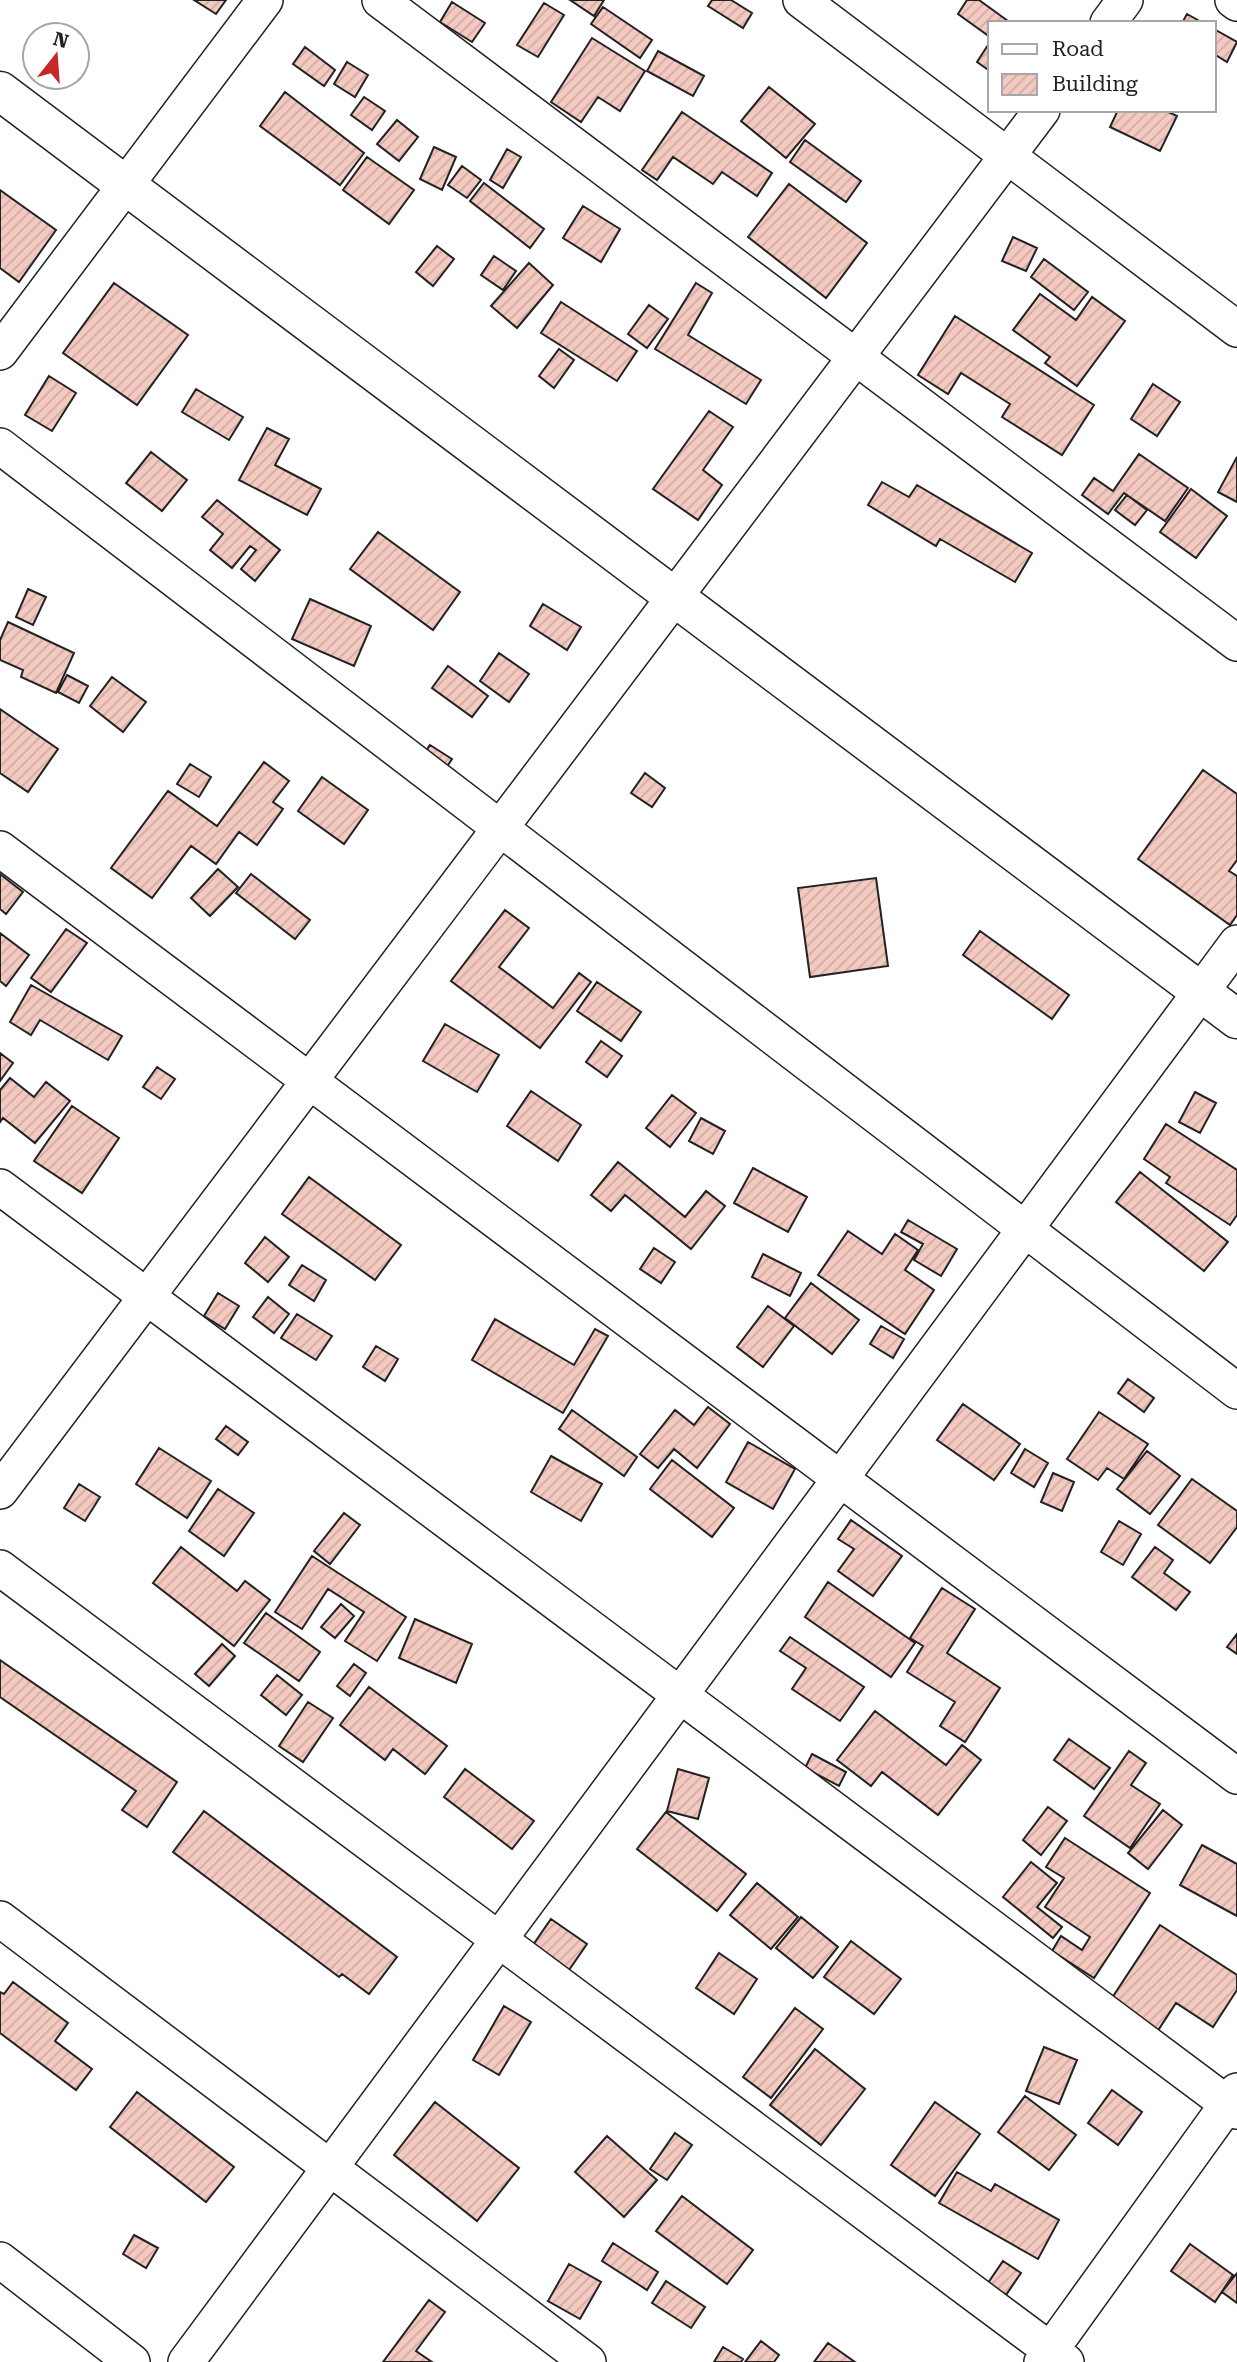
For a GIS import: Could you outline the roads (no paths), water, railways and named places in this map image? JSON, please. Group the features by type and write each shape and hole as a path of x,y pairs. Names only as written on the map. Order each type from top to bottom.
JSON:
{"main road":[{"path":"0,91 1237,1019"}],"street":[{"path":"0,352 265,0"},
{"path":"380,0 1237,643"},
{"path":"801,0 1237,330"},
{"path":"1109,21 1125,0"},
{"path":"0,1491 1040,112"},
{"path":"0,446 1237,1391"},
{"path":"0,849 1237,1776"},
{"path":"186,2362 1237,943"},
{"path":"0,1187 680,1695 1234,2102 1053,2358 0,1568"},
{"path":"0,1919 588,2362"},
{"path":"0,2260 132,2362"}]}
